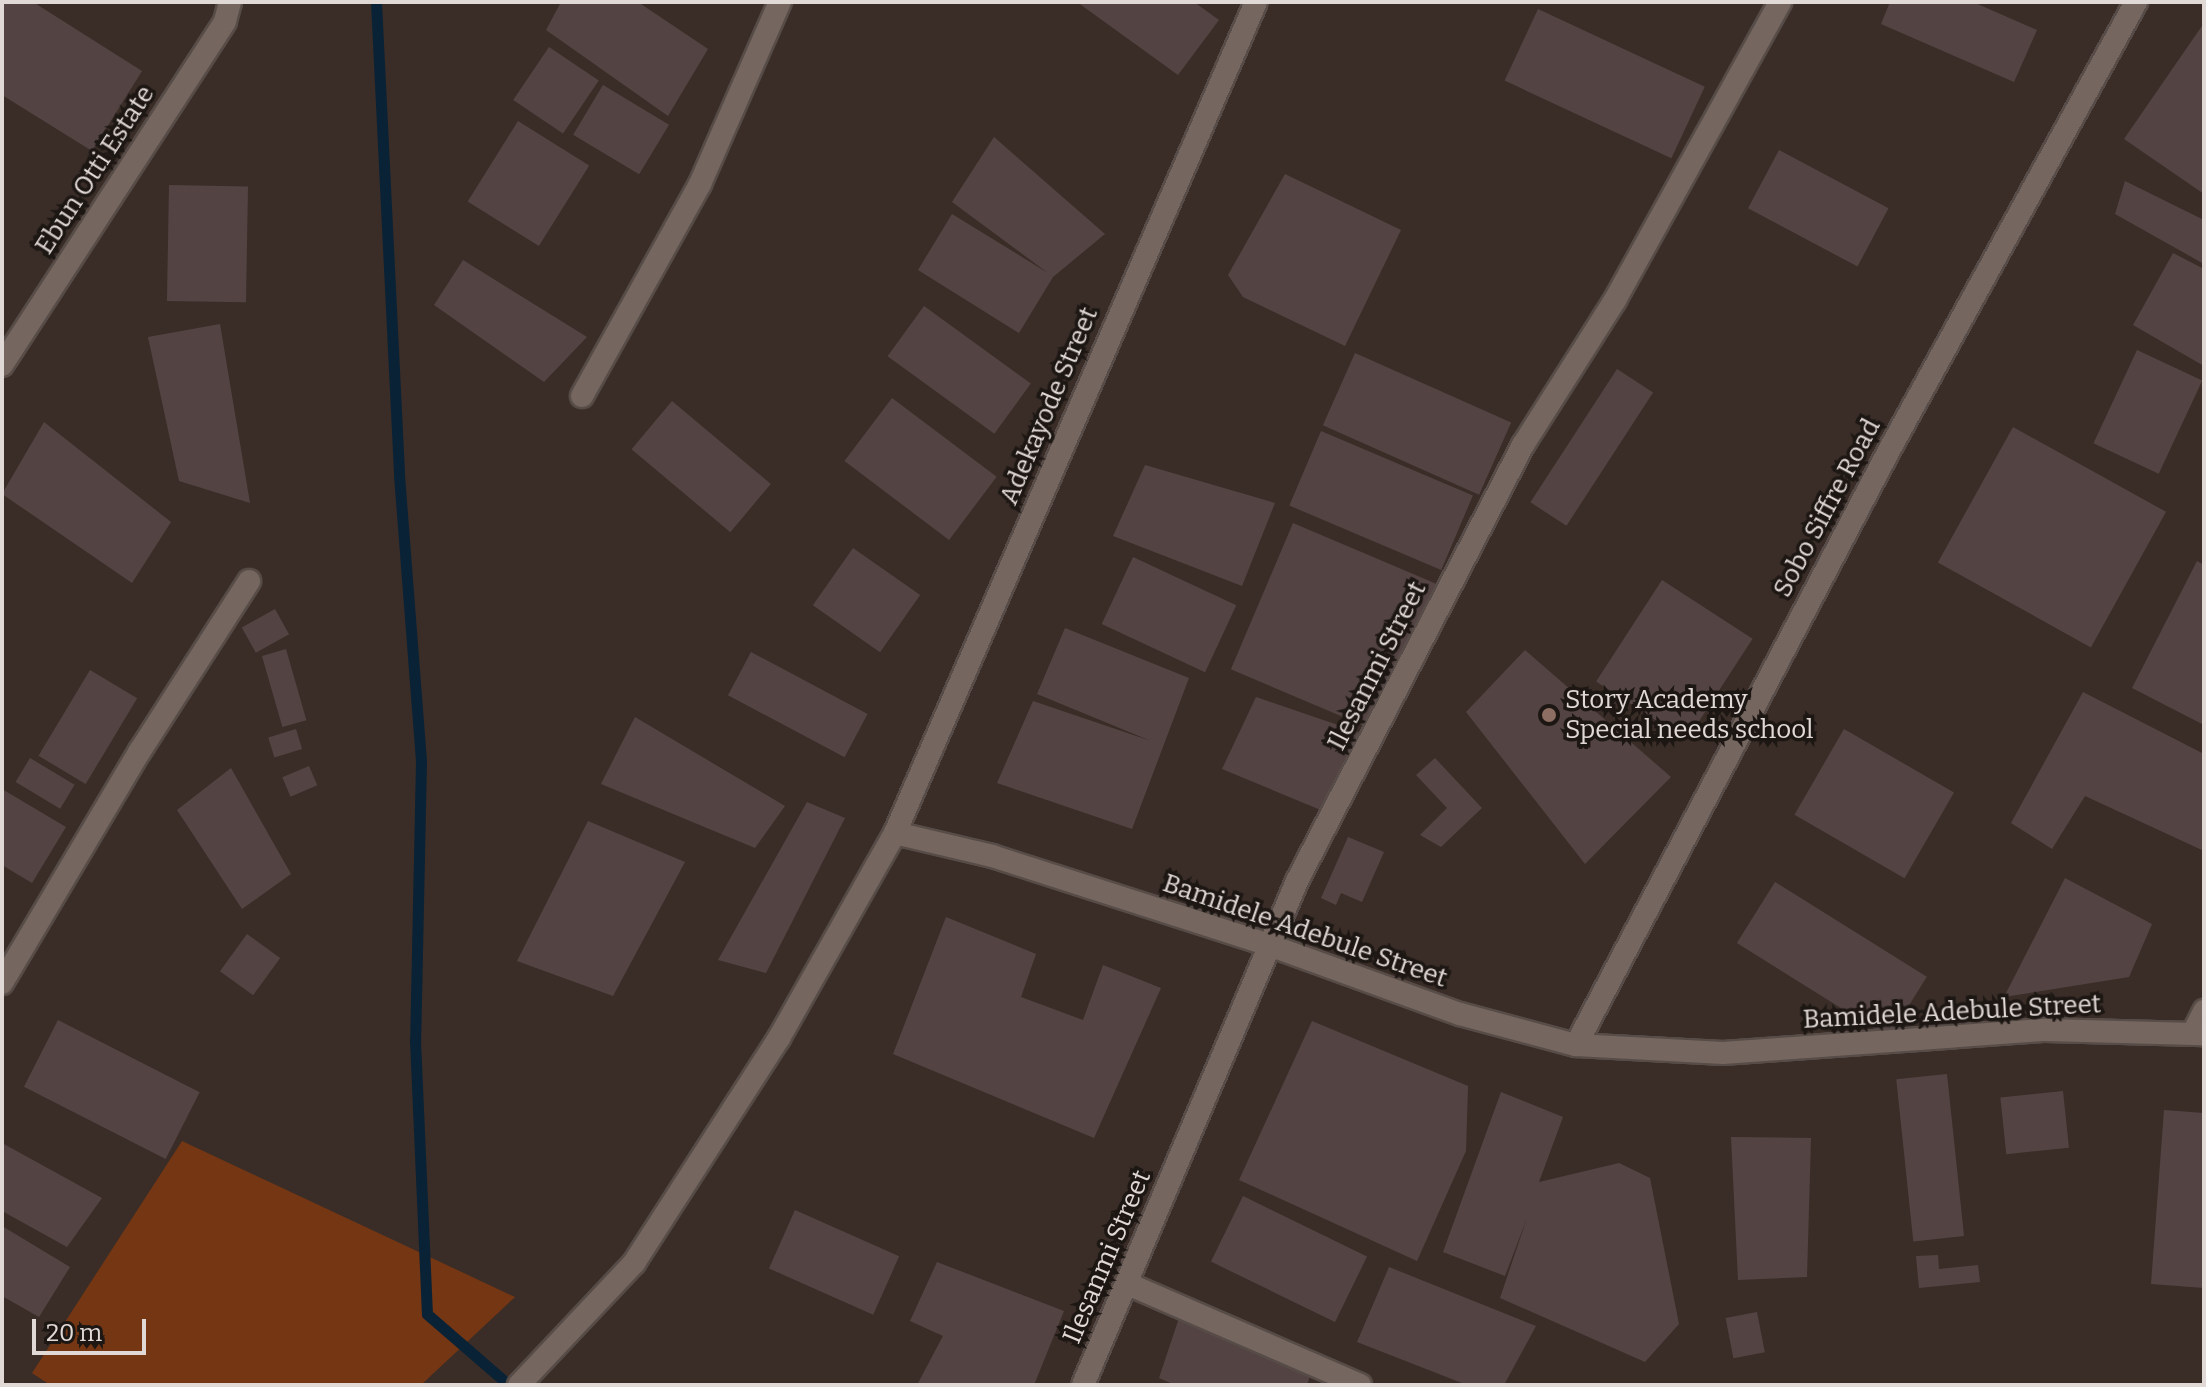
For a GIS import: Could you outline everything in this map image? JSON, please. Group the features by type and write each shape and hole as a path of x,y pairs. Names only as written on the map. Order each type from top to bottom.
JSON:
{"street":[{"name":"Ebun Otti Estate","path":"2,365 225,21 230,2"},
{"path":"582,396 700,184 780,2"},
{"name":"Ilesanmi Street","path":"1083,1385 1269,945 1523,445 1615,300 1780,2"},
{"name":"Sobo Siffre Road","path":"1576,1045 1892,445 2136,2"},
{"name":"Adekayode Street","path":"895,833 1250,4"},
{"path":"2,983 140,751 249,581"},
{"path":"519,1385 634,1263 779,1038 895,833"},
{"name":"Bamidele Adebule Street","path":"895,833 992,856 1269,945 1460,1014 1576,1045 1723,1053 2046,1030 2198,1033"},
{"path":"2198,1033 2204,1011"},
{"path":"1128,1284 1360,1385"}],"shaded area":[{"path":"182,1141 515,1297 421,1385 50,1385 32,1373"}],"building":[{"path":"2,2 33,2 142,71 92,151 2,95"},
{"path":"561,2 638,2 708,49 668,116 546,30"},
{"path":"1077,2 1194,2 1219,20 1178,75"},
{"path":"1890,2 1973,2 2037,30 2014,82 1881,24"},
{"path":"1538,9 1705,87 1671,158 1505,81"},
{"path":"2204,23 2204,194 2124,139"},
{"path":"549,47 599,81 563,134 513,100"},
{"path":"603,85 669,125 639,174 573,135"},
{"path":"518,121 589,166 539,246 468,202"},
{"path":"994,137 1105,234 1053,277 1019,333 918,270 952,214 1048,273 952,202"},
{"path":"1779,150 1888,208 1858,266 1748,208"},
{"path":"1285,174 1401,230 1345,346 1243,297 1228,275"},
{"path":"2125,181 2204,220 2204,264 2115,214"},
{"path":"169,185 248,186 246,302 167,301"},
{"path":"2173,253 2204,269 2204,366 2133,325"},
{"path":"463,260 587,337 544,382 434,305"},
{"path":"924,306 1031,384 994,434 888,356"},
{"path":"220,324 250,503 179,481 148,337"},
{"path":"2137,350 2202,380 2159,474 2093,443"},
{"path":"1355,353 1511,423 1479,495 1323,425"},
{"path":"1617,369 1653,392 1566,526 1530,502"},
{"path":"892,398 997,477 949,540 844,461"},
{"path":"672,401 771,484 730,532 632,449"},
{"path":"44,422 171,522 132,583 2,494"},
{"path":"2013,427 2166,512 2091,647 1938,563"},
{"path":"1321,431 1473,495 1441,570 1289,506"},
{"path":"1145,465 1275,503 1242,586 1113,536"},
{"path":"1293,523 1438,585 1376,731 1231,669"},
{"path":"853,548 920,595 880,652 813,605"},
{"path":"1133,557 1236,605 1205,672 1102,624"},
{"path":"2197,561 2204,565 2204,725 2132,688"},
{"path":"1662,580 1753,639 1687,740 1596,681"},
{"path":"275,609 289,634 256,653 242,627"},
{"path":"1065,628 1189,678 1132,829 997,783 1033,701 1151,741 1037,694"},
{"path":"286,649 306,720 282,727 262,656"},
{"name":"Story Academy Special needs school","path":"1525,650 1671,777 1585,864 1466,712"},
{"path":"751,652 868,714 845,757 728,695"},
{"path":"90,670 137,698 86,784 38,756"},
{"path":"2083,692 2204,754 2204,851 2085,796 2052,849 2011,823"},
{"path":"1256,697 1364,734 1323,811 1222,769"},
{"path":"635,717 785,806 755,848 601,784"},
{"path":"296,729 302,749 274,758 268,737"},
{"path":"1844,729 1954,792 1904,878 1794,815"},
{"path":"30,758 75,785 60,809 16,782"},
{"path":"1435,758 1482,808 1441,847 1420,835 1447,808 1416,775"},
{"path":"309,766 317,785 291,797 282,777"},
{"path":"231,768 291,874 242,909 177,810"},
{"path":"2,789 66,827 32,883 2,865"},
{"path":"807,802 845,818 766,973 718,960"},
{"path":"588,821 685,862 613,996 517,961"},
{"path":"1348,837 1384,852 1362,902 1341,893 1336,905 1321,898"},
{"path":"2065,878 2152,924 2129,977 2004,997"},
{"path":"1775,882 1927,977 1889,1038 1737,943"},
{"path":"946,917 1036,954 1021,997 1083,1020 1103,965 1161,988 1094,1138 893,1054"},
{"path":"247,934 280,958 253,995 220,971"},
{"path":"58,1020 200,1092 166,1159 24,1087"},
{"path":"1312,1021 1468,1086 1466,1151 1417,1261 1239,1180"},
{"path":"1947,1074 1964,1236 1913,1241 1896,1079"},
{"path":"2063,1091 2069,1148 2006,1154 2000,1098"},
{"path":"1501,1092 1563,1117 1539,1182 1619,1163 1650,1178 1679,1324 1645,1362 1500,1298 1527,1218 1505,1276 1443,1252"},
{"path":"2164,1110 2204,1113 2204,1288 2151,1284"},
{"path":"1731,1137 1811,1138 1807,1277 1738,1280"},
{"path":"2,1143 102,1198 67,1247 2,1211"},
{"path":"1243,1196 1367,1256 1335,1322 1211,1262"},
{"path":"795,1210 899,1256 873,1315 769,1268"},
{"path":"2,1226 70,1267 39,1317 2,1296"},
{"path":"1938,1255 1939,1269 1978,1265 1980,1282 1919,1288 1916,1256"},
{"path":"937,1262 1064,1311 1034,1385 917,1385 943,1336 910,1321"},
{"path":"1389,1267 1536,1326 1504,1385 1467,1385 1357,1342"},
{"path":"1757,1312 1765,1352 1733,1358 1726,1318"},
{"path":"1179,1318 1310,1376 1307,1385 1175,1385 1159,1378"}],"waterway":[{"path":"376,2 399,475 421,761 415,1040 427,1314 509,1385"}],"place":[{"name":"Story Academy Special needs school","path":"1549,715"}]}
